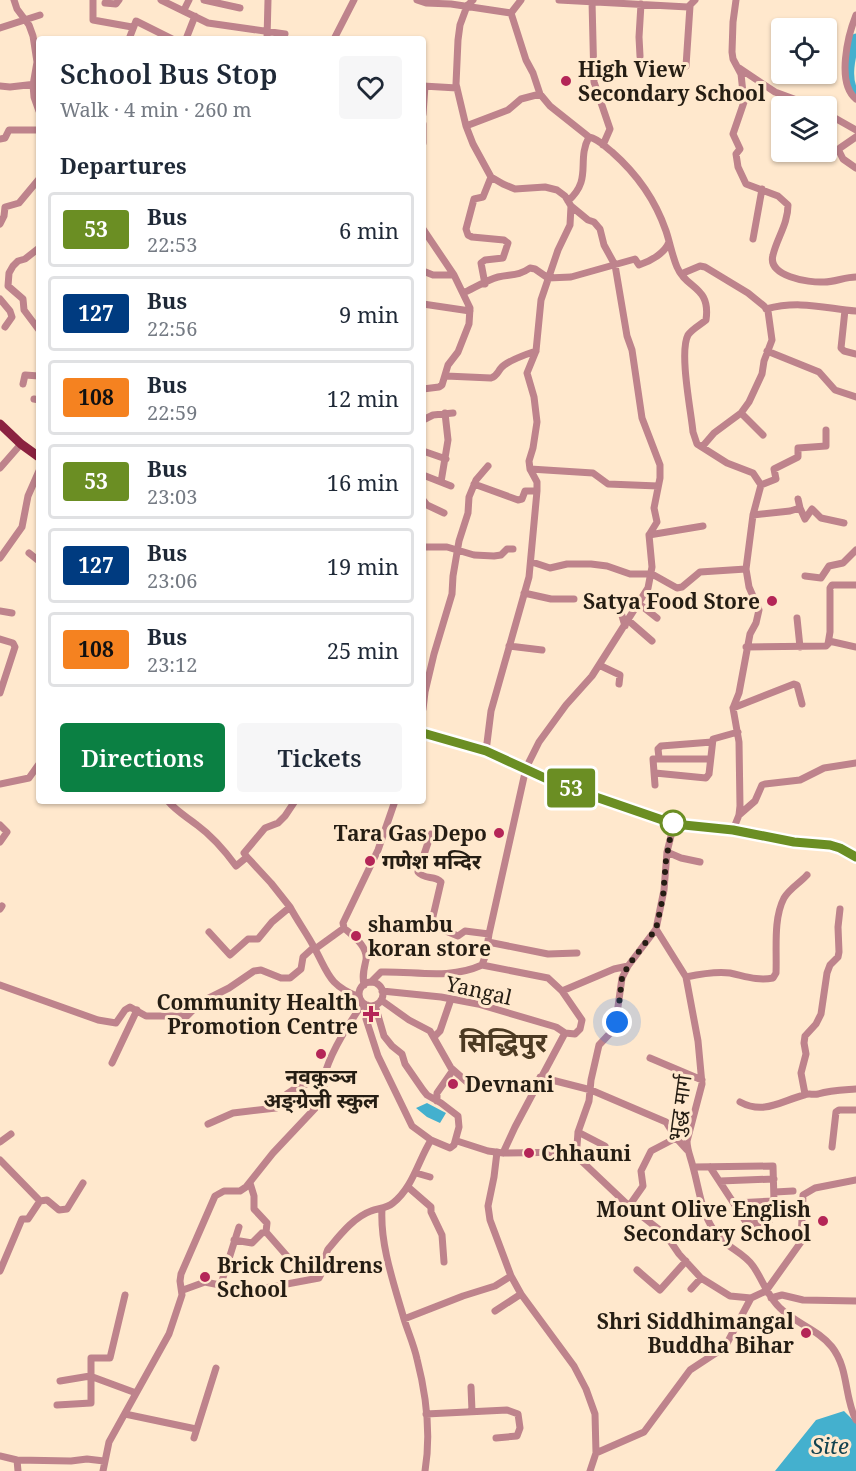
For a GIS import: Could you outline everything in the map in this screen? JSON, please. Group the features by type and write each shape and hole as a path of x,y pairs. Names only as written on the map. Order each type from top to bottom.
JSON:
{"main road":[{"path":"0,424 36,455"},
{"path":"426,734 486,751 558,784 674,824 733,830 794,842 830,845 856,857"}],"street":[{"path":"14,0 17,9 29,25 36,58"},
{"path":"93,0 93,20 132,27"},
{"path":"105,3 116,4 119,0"},
{"path":"161,0 208,23 268,35 285,34"},
{"path":"184,10 189,0"},
{"path":"204,0 240,8"},
{"path":"268,0 268,35"},
{"path":"336,36 354,0"},
{"path":"417,0 437,5 470,3 511,13"},
{"path":"511,13 521,0"},
{"path":"558,0 641,4 692,3 686,66"},
{"path":"736,0 732,22 733,59 739,68 775,92 786,96"},
{"path":"591,1 594,82 609,129 603,145"},
{"path":"470,3 460,25 456,84 466,126 473,144 491,177 515,189 552,188 561,192 570,204 600,229 604,245 615,265 627,336 632,350 642,418 660,465 654,508 657,522 649,535 652,574 648,588 599,665 539,742 526,768 482,965"},
{"path":"640,56 641,4"},
{"path":"511,13 540,94 550,106 589,137 597,138 630,168 647,190 660,215 677,268 703,296 708,310 706,320 690,332 684,354 693,432 697,444 727,463 753,473 761,484"},
{"path":"0,28 40,15"},
{"path":"856,15 850,32 845,70 850,92 856,99"},
{"path":"187,36 195,16"},
{"path":"130,36 135,21 166,36"},
{"path":"739,68 744,102 733,134 740,148 736,157 746,184 777,196 788,206 786,220 772,258 773,266 776,270 793,278 820,282 856,277"},
{"path":"0,86 36,84 34,97 36,103"},
{"path":"426,86 458,88"},
{"path":"466,126 508,110 521,99 540,94"},
{"path":"837,119 856,130"},
{"path":"0,139 5,138 9,130 36,130"},
{"path":"486,751 491,711 532,562 537,482 530,469 529,461 537,422 534,397 527,373 536,351 540,300 570,225 570,204 584,176 583,153 589,137"},
{"path":"856,137 839,151 843,159 856,168"},
{"path":"485,284 481,263 485,260 503,258 508,243 504,240 472,237 468,235 466,229 474,200 483,197 491,177"},
{"path":"0,224 4,216 4,207 19,203 36,183"},
{"path":"753,239 762,189"},
{"path":"426,234 454,276 470,311 469,324 458,352 448,365 442,385 426,389"},
{"path":"463,293 497,277 523,273 530,268 536,269 548,278 571,277 635,260 639,265 667,248 669,242"},
{"path":"5,327 12,317 0,298 8,286 9,276 18,261 25,259 36,250"},
{"path":"681,273 700,266 709,269 748,294 766,309 772,340 762,374 749,402 741,412 714,433 702,447"},
{"path":"0,272 9,276"},
{"path":"426,272 454,276"},
{"path":"8,286 23,300 24,309 36,326"},
{"path":"426,304 470,311"},
{"path":"766,309 776,306 813,304 856,311"},
{"path":"845,310 841,348 856,354"},
{"path":"446,376 495,377 504,366 520,356 536,351"},
{"path":"767,351 819,372 835,390 856,397"},
{"path":"23,384 24,375 36,376"},
{"path":"741,412 763,435"},
{"path":"441,482 448,440 445,413"},
{"path":"426,419 434,415 453,413"},
{"path":"761,484 775,480 774,470 798,457 798,448 826,446 826,430"},
{"path":"0,468 21,444"},
{"path":"426,452 446,459"},
{"path":"426,688 452,594 458,550 474,484 488,466"},
{"path":"530,469 593,473 608,484 658,486"},
{"path":"426,476 451,486"},
{"path":"0,558 22,527 28,496 36,478"},
{"path":"474,484 518,500 522,499 525,491 537,491"},
{"path":"733,830 739,815 738,732 733,708 739,693 746,647 759,610 749,587 746,569 753,515 761,484"},
{"path":"798,499 805,519 812,508 821,518 844,523"},
{"path":"426,504 444,513"},
{"path":"753,515 800,508"},
{"path":"649,535 703,526"},
{"path":"426,547 447,547 474,555 498,556 505,550 513,549"},
{"path":"805,576 821,578 829,566 843,563 856,550"},
{"path":"29,553 36,559"},
{"path":"532,562 550,568 567,564 591,564 607,566 630,574 652,574 677,588 682,587 700,572 746,569"},
{"path":"746,647 826,646 829,640 830,588 832,585 856,585"},
{"path":"524,593 551,599 574,599"},
{"path":"615,602 627,623 652,641"},
{"path":"638,603 657,618"},
{"path":"0,611 12,613"},
{"path":"797,618 800,647"},
{"path":"0,639 13,643 15,646 0,693"},
{"path":"829,640 856,647"},
{"path":"509,646 542,650"},
{"path":"599,665 620,675 619,684"},
{"path":"733,708 794,684 799,688 802,704"},
{"path":"654,773 706,778 709,774 713,739 738,732"},
{"path":"659,758 658,749 661,746 712,742"},
{"path":"656,785 652,760 659,758 710,759"},
{"path":"739,815 756,801 762,785 800,780 824,768 856,764"},
{"path":"0,784 29,778 36,771"},
{"path":"171,804 199,826 225,851 236,866 247,857"},
{"path":"293,804 285,816 278,823 265,828 244,853 272,883 290,907 315,949 322,966 336,985 430,1031 453,1070 476,1090"},
{"path":"367,983 363,970 366,952 364,947 344,928 344,920 378,850 394,804"},
{"path":"572,1152 577,1146 578,1132 591,1090 599,1045 615,1028 622,978 628,966 656,929 664,890 667,852 674,824"},
{"path":"0,825 7,832 0,842"},
{"path":"431,834 418,872 441,882 431,925 458,936 465,931 548,954 577,953"},
{"path":"667,852 700,862"},
{"path":"686,976 729,973 748,979 773,978 776,973 778,921 783,899 807,875"},
{"path":"210,932 230,955 248,939 258,939 272,922 290,907"},
{"path":"805,1094 801,1073 806,1054 805,1036 816,1024 821,1014 827,973 840,952 838,927 840,909"},
{"path":"0,985 98,1020 116,1023 127,1008 134,1008 146,1016 189,1015 201,1002 229,988 254,971 261,970 281,978 290,978 301,969 303,957 344,928"},
{"name":"भुद्ध मार्ग","path":"656,929 686,976 698,1041 702,1080 688,1135 687,1150 701,1204 711,1226 720,1238 752,1264 769,1295 781,1309 831,1346 843,1366 850,1407 856,1420"},
{"path":"369,1002 366,1019 378,1056 412,1126 430,1140 450,1148 457,1141 458,1116 427,1095 405,1064 402,1054 384,1036 369,1002 360,990 367,983 381,972 440,975 473,969 482,965 548,978 562,991 582,1020 580,1029 575,1034 565,1033 500,1153 488,1206 490,1220 511,1276 521,1294 574,1366 586,1389 595,1414 596,1453 590,1471"},
{"path":"562,991 614,969 628,966"},
{"path":"102,1471 109,1442 169,1334 183,1290 180,1281 181,1274 215,1196 224,1191 240,1191 250,1183 273,1153 321,1102 324,1096 324,1077 339,1040 369,1002 382,991 378,985 367,983"},
{"name":"Yangal","path":"382,991 478,1004 556,1027 565,1033"},
{"path":"435,1036 440,1031 451,999"},
{"path":"112,1063 137,1010"},
{"path":"650,1058 702,1080"},
{"path":"437,1101 437,1094 453,1070"},
{"path":"208,1124 233,1113 276,1108 287,1094 296,1088 324,1077"},
{"path":"540,1077 591,1090 666,1122 687,1150"},
{"path":"740,1102 746,1105 775,1106 805,1094 816,1094 835,1089 856,1089"},
{"path":"831,1147 836,1112 856,1110"},
{"path":"578,1132 605,1146"},
{"path":"0,1142 11,1134"},
{"path":"629,1206 643,1186 641,1171 651,1151 676,1138"},
{"path":"183,1290 205,1282 249,1291 319,1278 324,1269 327,1250 351,1224 370,1211 392,1204 408,1187 430,1140"},
{"path":"457,1141 500,1153 572,1152 629,1206 666,1235 701,1278 730,1296 751,1298 782,1295 803,1300 856,1301"},
{"path":"0,1160 39,1201"},
{"path":"693,1167 770,1165 774,1168 775,1199 771,1202 735,1203"},
{"path":"710,1167 749,1224 769,1221"},
{"path":"416,1173 430,1177"},
{"path":"720,1181 774,1179"},
{"path":"769,1295 801,1242 803,1195 815,1188 856,1180"},
{"path":"250,1183 254,1196 254,1209 267,1223 266,1232 287,1256"},
{"path":"39,1201 47,1200 59,1209 68,1209 83,1184"},
{"path":"408,1187 430,1207 442,1235 444,1262"},
{"path":"775,1192 793,1191"},
{"path":"0,1270 22,1219 32,1216 39,1201"},
{"path":"382,1209 381,1223 385,1245 404,1319 417,1357 429,1444 425,1471"},
{"path":"221,1284 239,1227"},
{"path":"234,1240 249,1244 266,1232"},
{"path":"638,1270 660,1290 686,1261"},
{"path":"404,1319 495,1286 511,1276"},
{"path":"691,1289 701,1278"},
{"path":"495,1311 521,1294"},
{"path":"57,1405 91,1402 92,1357 110,1358 125,1295"},
{"path":"596,1453 644,1432 690,1370 725,1347 751,1298"},
{"path":"194,1438 216,1368"},
{"path":"60,1381 90,1376 136,1393"},
{"path":"471,1387 472,1412"},
{"path":"426,1414 507,1410 518,1414 520,1428 517,1436 496,1438"},
{"path":"124,1414 196,1429"},
{"path":"0,1456 17,1460 87,1459 104,1461"},
{"path":"17,1460 18,1471"}],"water":[{"path":"427,1103 446,1113 440,1123 427,1117 416,1108"},
{"name":"Site","path":"844,1411 856,1423 856,1471 775,1471 816,1420"}],"waterway":[{"path":"856,38 850,75 850,82 856,94"}],"bus line":[{"name":"53","path":"426,734 486,751 558,784 674,824 733,830 794,842 830,845 856,857"}],"place":[{"name":"High View Secondary School","path":"566,81"},
{"name":"Satya Food Store","path":"772,601"},
{"name":"Tara Gas Depo","path":"499,833"},
{"name":"गणेश मन्दिर","path":"370,861"},
{"name":"shambu koran store","path":"356,936"},
{"name":"Community Health Promotion Centre","path":"371,1014"},
{"name":"नवकुञ्ज अङ्‍ग्रेजी स्कुल","path":"321,1054"},
{"name":"Devnani","path":"453,1084"},
{"name":"Chhauni","path":"529,1153"},
{"name":"Mount Olive English Secondary School","path":"823,1221"},
{"name":"Brick Childrens School","path":"205,1277"},
{"name":"Shri Siddhimangal Buddha Bihar","path":"806,1333"}],"district":[{"name":"सिद्धिपुर","path":"503,1041"}],"route":[{"path":"617,1022 622,978 628,966 656,929 663,897 667,852 673,823"}]}
